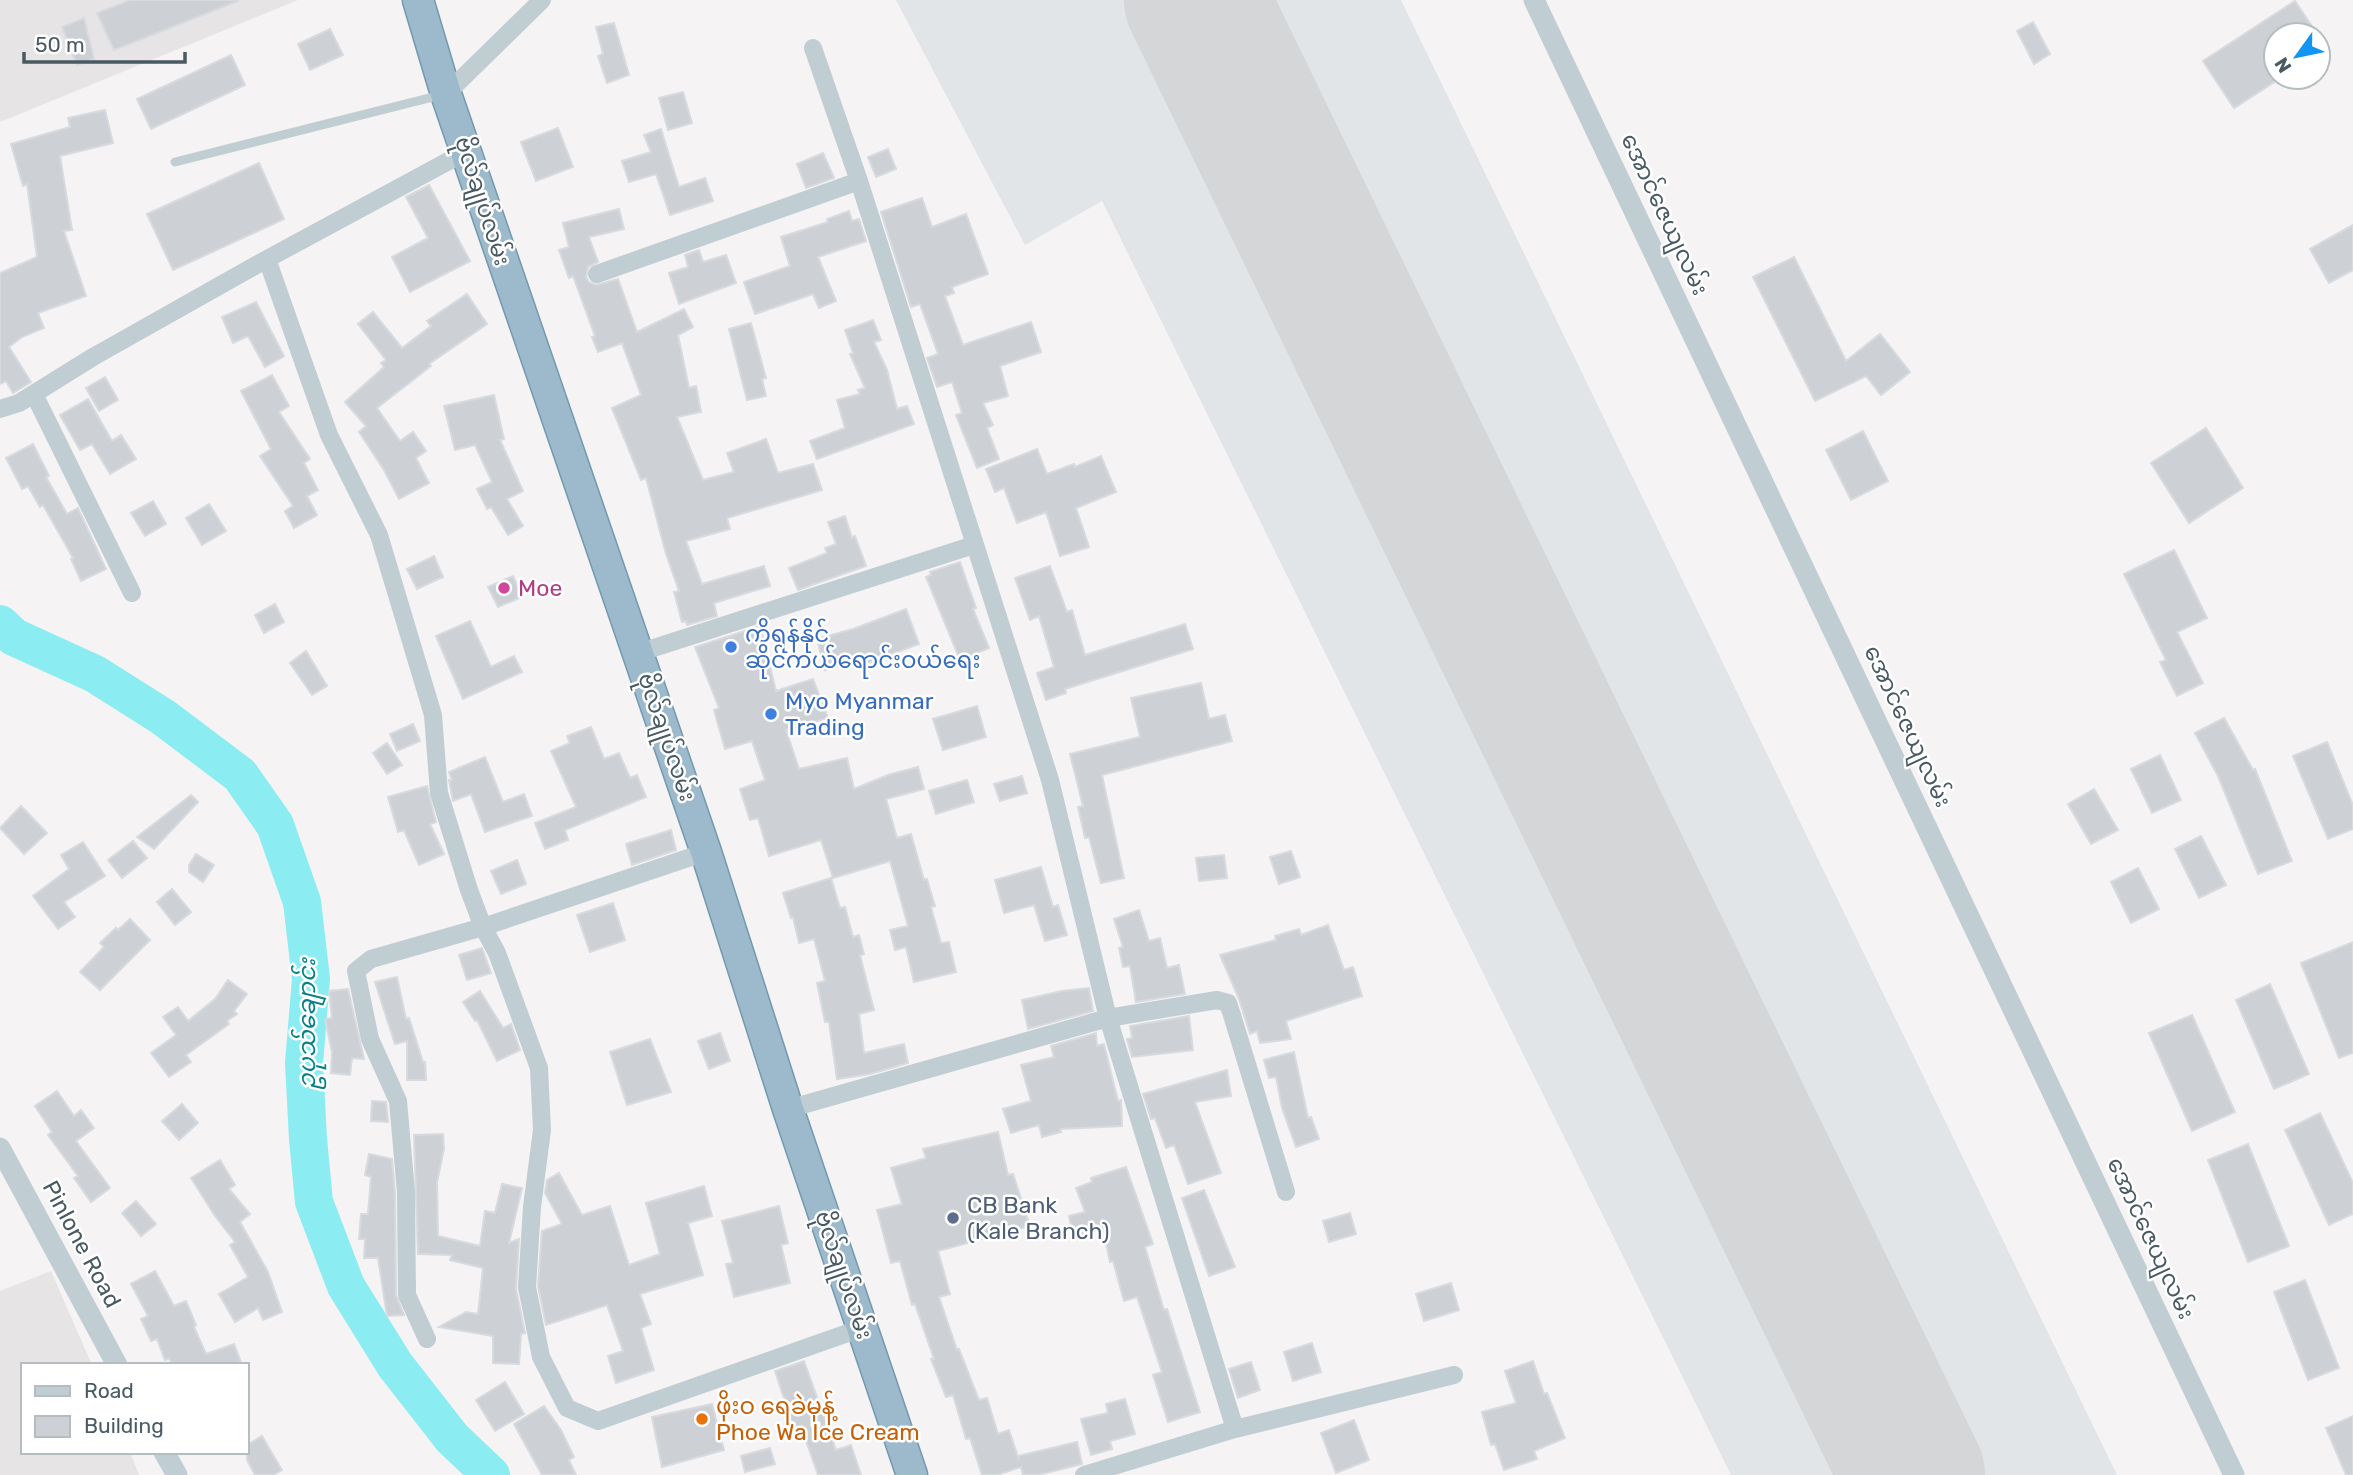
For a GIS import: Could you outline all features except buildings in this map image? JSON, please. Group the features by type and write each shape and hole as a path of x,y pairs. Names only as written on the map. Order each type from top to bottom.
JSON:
{"highway":[{"name":"ဗိုလ်ချုပ်လမ်း","path":"418,0 446,94 706,852 788,1109 912,1475"}],"street":[{"path":"446,94 542,0"},
{"name":"အောင်ဇေယျလမ်း","path":"1534,0 2234,1475"},
{"path":"813,48 859,181 1050,780 1108,1018 1235,1429"},
{"path":"0,409 19,403 93,357 267,259 467,151"},
{"path":"597,274 859,181"},
{"path":"267,259 329,435 379,535 433,715 439,793 469,890 483,927 497,953 539,1068 542,1130 532,1207 527,1287 541,1357 567,1408 598,1421 862,1328"},
{"path":"34,394 132,593"},
{"path":"638,653 974,545"},
{"path":"427,1339 407,1295 406,1192 398,1101 370,1039 356,971 372,959 483,927 706,852"},
{"path":"788,1109 1108,1018 1217,1000 1228,1003 1286,1192"},
{"name":"Pinlone Road","path":"0,1148 116,1363"},
{"path":"1084,1475 1235,1429 1454,1374"},
{"path":"165,1454 177,1475"}],"lane":[{"path":"175,162 446,94"}],"shaded area":[{"path":"0,0 298,0 0,122"},
{"path":"896,0 1401,0 2117,1475 1731,1475 1102,201 1025,245"},
{"path":"51,1271 91,1363 21,1363 21,1454 131,1454 139,1475 0,1475 0,1291"}],"waterway":[{"name":"ဥပုသ်ချောင်း","path":"0,624 14,637 95,674 163,717 240,775 275,825 302,902 311,979 304,1063 314,1202 346,1286 395,1365 452,1438 491,1475"}],"runway":[{"path":"1196,0 1913,1475"}],"place":[{"name":"Moe","path":"504,588"},
{"name":"ကိုရန်နိုင် ဆိုင်ကယ်ရောင်းဝယ်ရေး","path":"731,647"},
{"name":"Myo Myanmar Trading","path":"771,714"},
{"name":"CB Bank (Kale Branch)","path":"953,1218"},
{"name":"ဖိုးဝ ရေခဲမုန့် Phoe Wa Ice Cream","path":"702,1419"}]}
